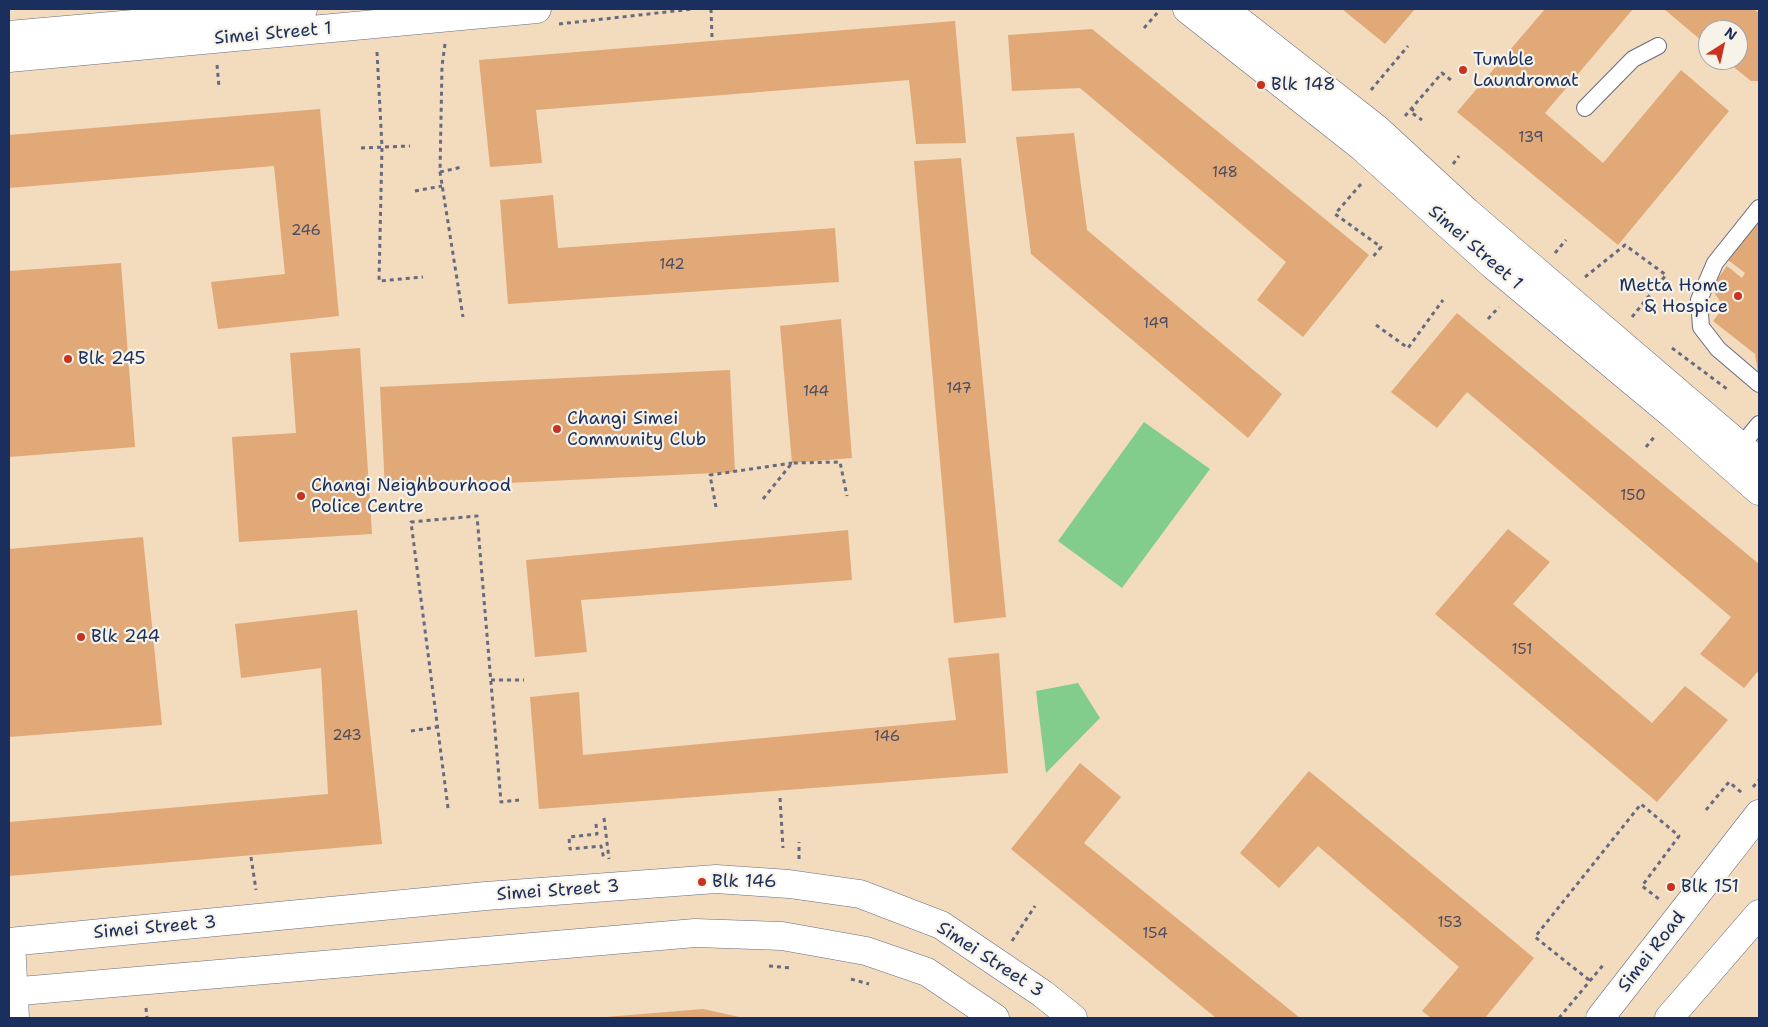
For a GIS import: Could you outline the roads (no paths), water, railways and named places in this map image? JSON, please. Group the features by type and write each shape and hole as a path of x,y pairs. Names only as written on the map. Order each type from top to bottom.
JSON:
{"main road":[{"name":"Simei Street 1","path":"9,35 303,9"},
{"name":"Simei Street 1","path":"9,58 537,9"},
{"name":"Simei Street 1","path":"1188,9 1362,147 1494,266 1673,415 1742,457"},
{"name":"Simei Street 1","path":"1224,9 1377,129 1467,212 1742,457 1759,491"},
{"name":"Simei Road","path":"1600,1018 1753,805"},
{"name":"Simei Street 3","path":"10,942 495,896 716,879 789,884 860,894 941,925 1043,994 1073,1018"},
{"path":"1669,1018 1759,914"},
{"path":"11,991 695,933 782,936 866,951 926,972 996,1018"},
{"path":"10,942 11,991 15,1018"}],"lane":[{"path":"1585,108 1633,59 1658,46"},
{"path":"1759,208 1715,263 1699,300 1701,327 1718,349 1759,384"},
{"path":"1742,457 1759,424"}],"place":[{"name":"Tumble Laundromat","path":"1463,70"},
{"name":"Blk 148","path":"1261,85"},
{"name":"Metta Home & Hospice","path":"1738,296"},
{"name":"Blk 245","path":"68,359"},
{"name":"Changi Simei Community Club","path":"557,429"},
{"name":"Changi Neighbourhood Police Centre","path":"301,496"},
{"name":"Blk 244","path":"81,637"},
{"name":"Blk 146","path":"702,882"},
{"name":"Blk 151","path":"1671,887"}]}
